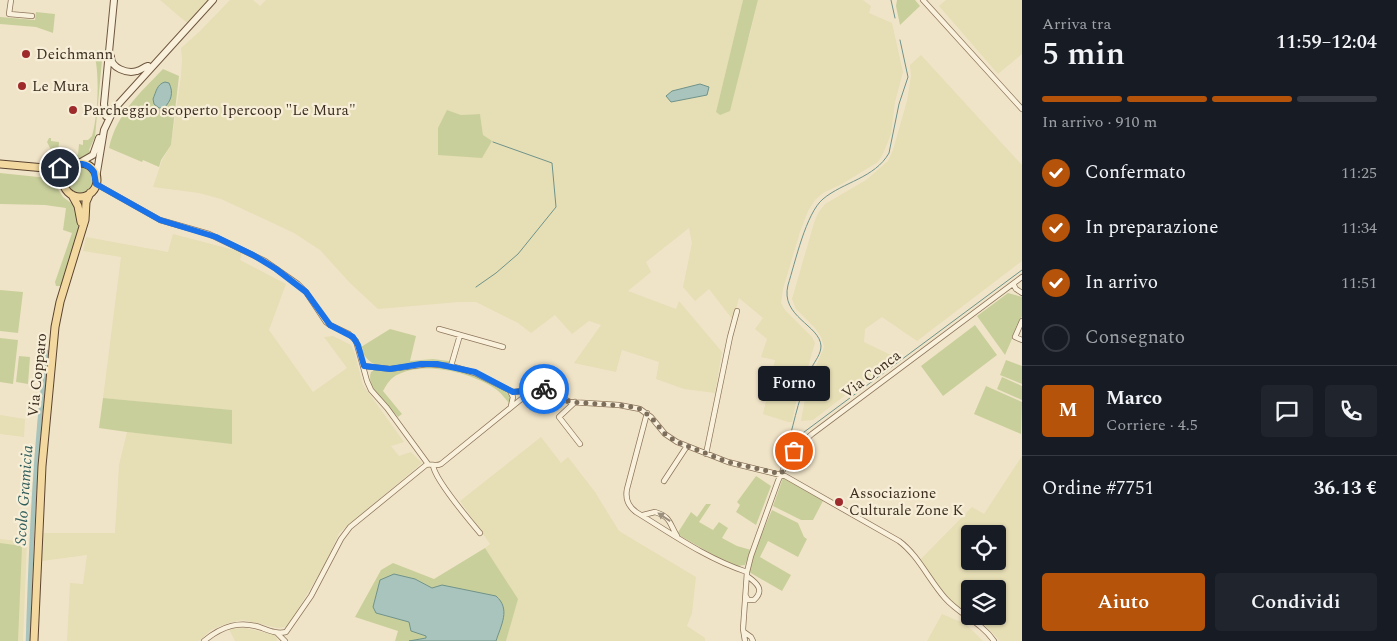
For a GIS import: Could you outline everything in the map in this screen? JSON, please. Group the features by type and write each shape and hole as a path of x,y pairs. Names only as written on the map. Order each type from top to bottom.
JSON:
{"main road":[{"path":"115,0 112,64 118,68 133,72 148,66"},
{"path":"106,116 104,104 115,0"},
{"path":"96,181 104,130 112,113 213,0"},
{"path":"63,183 65,171 91,156 96,150 106,116 116,100 183,32"},
{"path":"0,164 60,168 76,164 90,167 96,181"},
{"name":"Via Copparo","path":"45,168 59,175 66,190 77,203 82,223 80,235"},
{"name":"Via Copparo","path":"34,641 42,466 57,312 85,220 87,201 96,181"},
{"path":"70,194 79,197 90,193"}],"street":[{"path":"11,0 9,14 32,16"},
{"path":"923,0 1022,110"},
{"path":"96,181 160,220 216,237 253,255 276,269 306,292 330,325 353,337 358,345 371,390 431,465 443,485 480,533"},
{"name":"Via Conca","path":"745,641 747,574 753,549 781,474 791,455 802,442 1022,277"},
{"path":"1013,284 1022,293"},
{"path":"706,454 737,311"},
{"path":"1022,321 1015,336 1022,340"},
{"path":"439,329 503,347"},
{"path":"451,366 460,335"},
{"path":"364,366 390,369 428,364 451,366 475,372 516,394 519,400"},
{"path":"516,394 535,389 546,389 574,402 628,406 647,413 665,434 687,446 741,466 781,474 902,544 946,600 980,625 994,641"},
{"path":"204,641 223,628 238,624 253,625 276,632 286,632 303,608 346,530 431,465 437,466 442,463 511,406 535,389"},
{"path":"511,406 516,394"},
{"path":"574,402 559,416 580,444"},
{"path":"647,413 626,495 631,507 716,560 747,574 757,583 760,590 754,600 748,600 746,596"},
{"path":"664,481 687,446"},
{"path":"641,515 655,512 667,518 678,537"},
{"path":"276,632 284,641"},
{"path":"744,632 753,641"}],"shaded area":[{"path":"160,0 209,0 187,23"},
{"path":"230,0 253,0 260,6 266,0 743,0 716,112 720,115 750,34 758,0 863,0 871,6 869,13 892,23 903,72 895,102 891,134 878,162 823,193 815,200 808,211 800,232 783,289 781,303 785,310 812,337 815,343 808,367 800,383 792,422 763,414 775,360 761,357 767,339 755,329 763,318 739,298 733,320 709,289 695,301 683,287 692,243 689,228 646,262 651,272 628,291 676,309 679,301 722,352 715,393 684,389 656,379 659,362 622,350 616,372 574,363 601,325 589,321 572,334 555,315 531,333 518,323 476,302 378,309 350,283 320,250 294,233 221,199 199,193 153,187 162,160 171,145 181,76 181,48","holes":["447,110 461,115 480,114 483,135"]},
{"path":"946,0 1022,0 1022,54 998,74 939,6"},
{"path":"921,55 1022,165 1022,261 917,341 882,317 865,329 864,342 895,357 813,420 801,421 807,388 824,347 821,337 815,328 796,309 792,299 814,223 818,213 825,204 866,180 888,161 907,101 911,76 910,65"},
{"path":"173,234 242,252 240,260 286,284 269,330 313,392 347,368 324,337 333,336 351,345 363,385 404,442 391,446 399,456 411,452 422,463 339,533 326,563 287,627 277,628 243,620 228,623 211,630 199,641 67,641 70,583 83,584 87,555 42,561 42,533 115,533 119,465 127,432 232,443 231,410 103,398 121,257 83,251 86,237 168,252"},
{"path":"0,415 25,419 24,437 0,434"},
{"path":"541,437 561,463 568,457 595,492 619,531 696,577 692,613 687,626 705,638 705,641 506,641 517,599 485,548 490,544 460,501"},
{"path":"1022,456 1022,641 1000,641 985,625 1006,625 1006,580 961,580 961,608 947,599 920,560 972,507 984,514"},
{"path":"0,539 27,542 23,641 0,641"},
{"path":"942,614 961,622 961,625 967,625 983,641 927,641"},
{"path":"246,628 275,635 278,641 235,641 229,629"}],"green space":[{"path":"743,0 758,0 730,111 720,115 716,112"},
{"path":"897,0 915,0 920,6 900,25 896,6"},
{"path":"36,12 55,14 53,33 36,27 0,24 0,17 35,20"},
{"path":"96,50 101,51 102,60 95,137 89,150 92,153 87,157 49,165 53,163 55,158 47,142 49,138 51,138 51,141 59,142 58,153 78,155 79,144 83,145 83,140 88,140 92,136 98,95 94,53"},
{"path":"163,69 179,76 171,145 161,160 159,167 109,148 117,124 123,114"},
{"path":"447,110 461,115 480,114 483,135 492,141 482,158 438,155 438,128"},
{"path":"80,167 89,171 93,180 89,189 80,193 71,189 67,180 71,171"},
{"path":"0,173 48,178 54,183 63,197 75,206 79,231 61,286 56,286 55,282 72,233 63,230 66,208 45,205 0,204"},
{"path":"0,290 23,292 18,333 0,331"},
{"path":"1008,293 1022,297 1022,316 1005,355 977,316"},
{"path":"975,325 997,355 943,396 921,366"},
{"path":"390,329 416,336 410,361 433,359 449,361 449,363 431,362 383,367 371,363 361,350 363,349 361,347"},
{"path":"0,338 18,340 13,384 0,382"},
{"path":"19,356 30,357 28,384 16,382"},
{"path":"1006,360 1022,366 1022,384 1000,375"},
{"path":"423,366 458,370 483,378 504,390 512,398 510,404 497,390 476,378 436,369 410,370 396,375 383,391 402,414 398,417 374,391 371,385 371,372 374,370 388,372"},
{"path":"1002,377 1022,386 1022,400 997,389"},
{"path":"986,386 1022,402 1021,434 974,414"},
{"path":"103,398 232,410 232,444 99,428"},
{"path":"756,476 771,486 756,525 736,512 740,505 737,502"},
{"path":"783,478 823,501 813,520 801,520 773,506"},
{"path":"706,504 711,504 699,522 713,530 719,522 728,528 722,538 737,546 751,550 745,565 729,564 677,534 691,512 697,517"},
{"path":"772,510 798,523 804,537 807,539 798,557 768,541 760,557 791,575 782,591 749,572 757,545"},
{"path":"0,543 22,546 18,641 0,641"},
{"path":"485,548 518,599 506,641 496,641 504,614 432,588 415,579 376,613 409,622 427,636 426,638 395,641 398,631 355,617 381,570 393,563 434,579"}],"water":[{"path":"165,82 169,83 171,87 171,97 164,108 159,108 154,104 153,99 158,86"},
{"path":"700,84 709,87 707,95 671,102 666,96 672,91"},
{"path":"394,574 415,579 432,588 442,585 496,596 503,606 504,617 496,641 409,641 426,638 426,636 411,631 409,622 376,613 373,607 380,580"}],"waterway":[{"path":"891,0 895,18"},
{"path":"788,444 804,386 821,349 819,339 790,305 787,296 788,285 806,227 817,206 831,193 876,168 889,153 899,104 908,77 900,40"},
{"path":"476,287 518,254 556,207 552,163 493,142"},
{"path":"788,444 1022,270"},
{"name":"Scolo Gramicia","path":"28,641 34,496 47,352"}],"way so far":[{"path":"544,389 570,402 628,406 640,409 651,417 665,434 677,442 716,458 748,467 781,474 794,451"}],"place":[{"name":"Deichmann","path":"26,54"},
{"name":"Le Mura","path":"22,86"},
{"name":"Parcheggio scoperto Ipercoop \"Le Mura\"","path":"73,110"},
{"name":"Forno","path":"794,451"},
{"name":"Associazione Culturale Zone K","path":"839,502"}],"route":[{"path":"60,168 77,163 85,164 94,172 96,184 154,217 168,224 216,237 265,261 298,284 306,292 326,322 350,334 356,340 364,366 390,369 421,364 437,364 475,372 513,392 544,389"}]}
